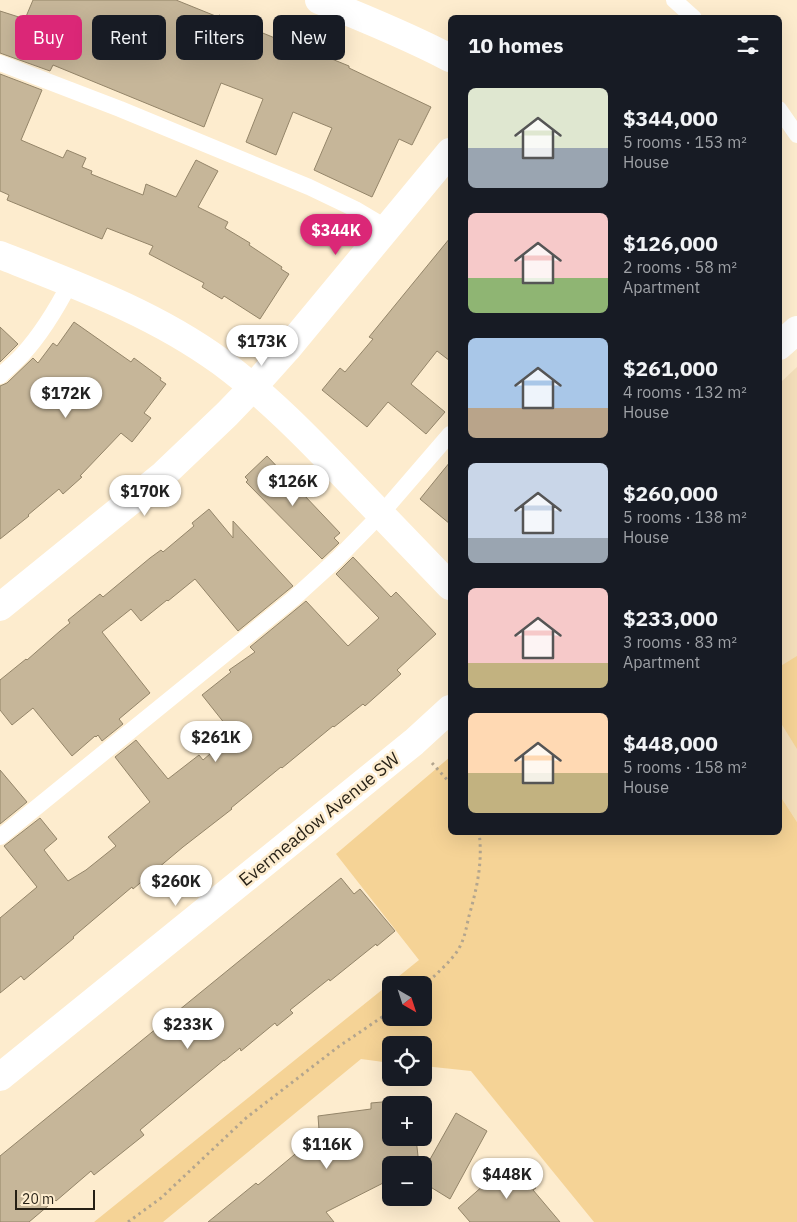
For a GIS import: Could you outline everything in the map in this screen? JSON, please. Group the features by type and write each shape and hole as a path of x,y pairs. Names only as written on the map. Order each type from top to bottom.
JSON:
{"street":[{"path":"319,0 418,41 448,57"},
{"path":"0,607 164,474 254,387 448,154"},
{"path":"0,255 121,304 175,332 219,361 254,387 321,451 448,584"},
{"path":"782,343 797,330"},
{"name":"Evermeadow Avenue SW","path":"0,1077 407,748 448,712"}],"lane":[{"path":"674,0 691,15"},
{"path":"0,63 120,109 309,187 355,209 387,228"},
{"path":"782,113 797,135"},
{"path":"0,376 22,355 38,335 57,308 70,283"},
{"path":"0,837 293,599 338,559 381,514 448,436"}],"path":[{"path":"432,978 457,952 465,934 479,874 481,847 479,835"},
{"path":"128,1222 161,1198 246,1118 338,1047 382,1017"}],"shaded area":[{"path":"797,367 797,822 782,799 782,381"},
{"path":"797,656 797,749 782,725 782,665"},
{"path":"448,759 448,835 782,835 782,799 797,822 797,1222 594,1222 471,1071 432,1067 432,1036 382,1036 382,1062 361,1059 163,1222 94,1222 382,990 382,1026 432,1026 432,976 399,976 419,960 336,854"}],"building":[{"path":"33,0 176,0 213,15 176,15 176,60 263,60 263,33 273,37 273,60 334,60 431,107 412,145 399,139 372,197 314,170 332,128 293,112 276,155 246,142 263,99 221,83 204,127 53,65 50,71 19,60 82,60 82,15 27,15"},
{"path":"0,11 15,16 15,58 0,53"},
{"path":"0,74 42,90 21,140 63,158 67,150 86,158 82,167 92,171 91,174 143,195 146,184 176,197 196,160 218,171 198,207 228,222 225,228 250,243 249,245 282,267 281,269 289,274 260,319 224,296 222,299 202,287 204,283 149,254 153,246 107,228 102,239 7,200 9,195 0,191"},
{"path":"448,240 448,359 437,351 411,384 445,412 426,434 388,402 367,427 322,390 340,368 345,372 373,339 369,337"},
{"path":"74,322 131,362 134,358 161,378 160,380 166,384 144,413 151,418 132,442 121,433 80,476 82,477 63,494 59,489 0,539 0,386 7,383 33,358 38,363 53,343 57,346"},
{"path":"0,327 18,344 0,362"},
{"path":"267,456 340,533 334,538 339,543 322,559 246,482 248,480 245,477"},
{"path":"448,464 448,522 420,499"},
{"path":"209,509 233,538 233,521 293,586 238,631 195,579 141,621 131,609 102,632 150,693 119,719 123,724 102,741 98,735 95,736 72,756 33,708 12,725 0,710 0,680 27,660 70,623 68,620 100,594 103,597 150,558 161,550 163,552 194,526 192,523"},
{"path":"353,557 391,597 396,592 436,634 397,670 401,674 365,706 363,704 281,767 133,889 132,887 24,980 21,976 0,993 0,918 37,887 4,846 40,818 57,839 44,850 68,881 86,870 116,846 108,837 150,802 115,757 136,740 168,779 199,755 203,760 233,734 202,695 231,672 229,670 255,652 250,647 306,601 348,646 379,618 336,574"},
{"path":"0,770 27,802 0,824"},
{"path":"341,878 354,894 360,889 395,931 290,1010 293,1013 277,1026 275,1023 241,1051 240,1048 224,1060 140,1130 144,1135 94,1175 91,1171 29,1222 0,1222 0,1156"},
{"path":"382,1102 382,1146 417,1146 418,1156 382,1156 382,1184 326,1212 334,1222 208,1222 256,1183 258,1185 306,1145 303,1138 319,1130 318,1116 371,1109 371,1103"},
{"path":"456,1113 487,1131 450,1199 432,1188 432,1156"},
{"path":"512,1160 536,1188 533,1190 560,1222 470,1222 458,1208"}]}
